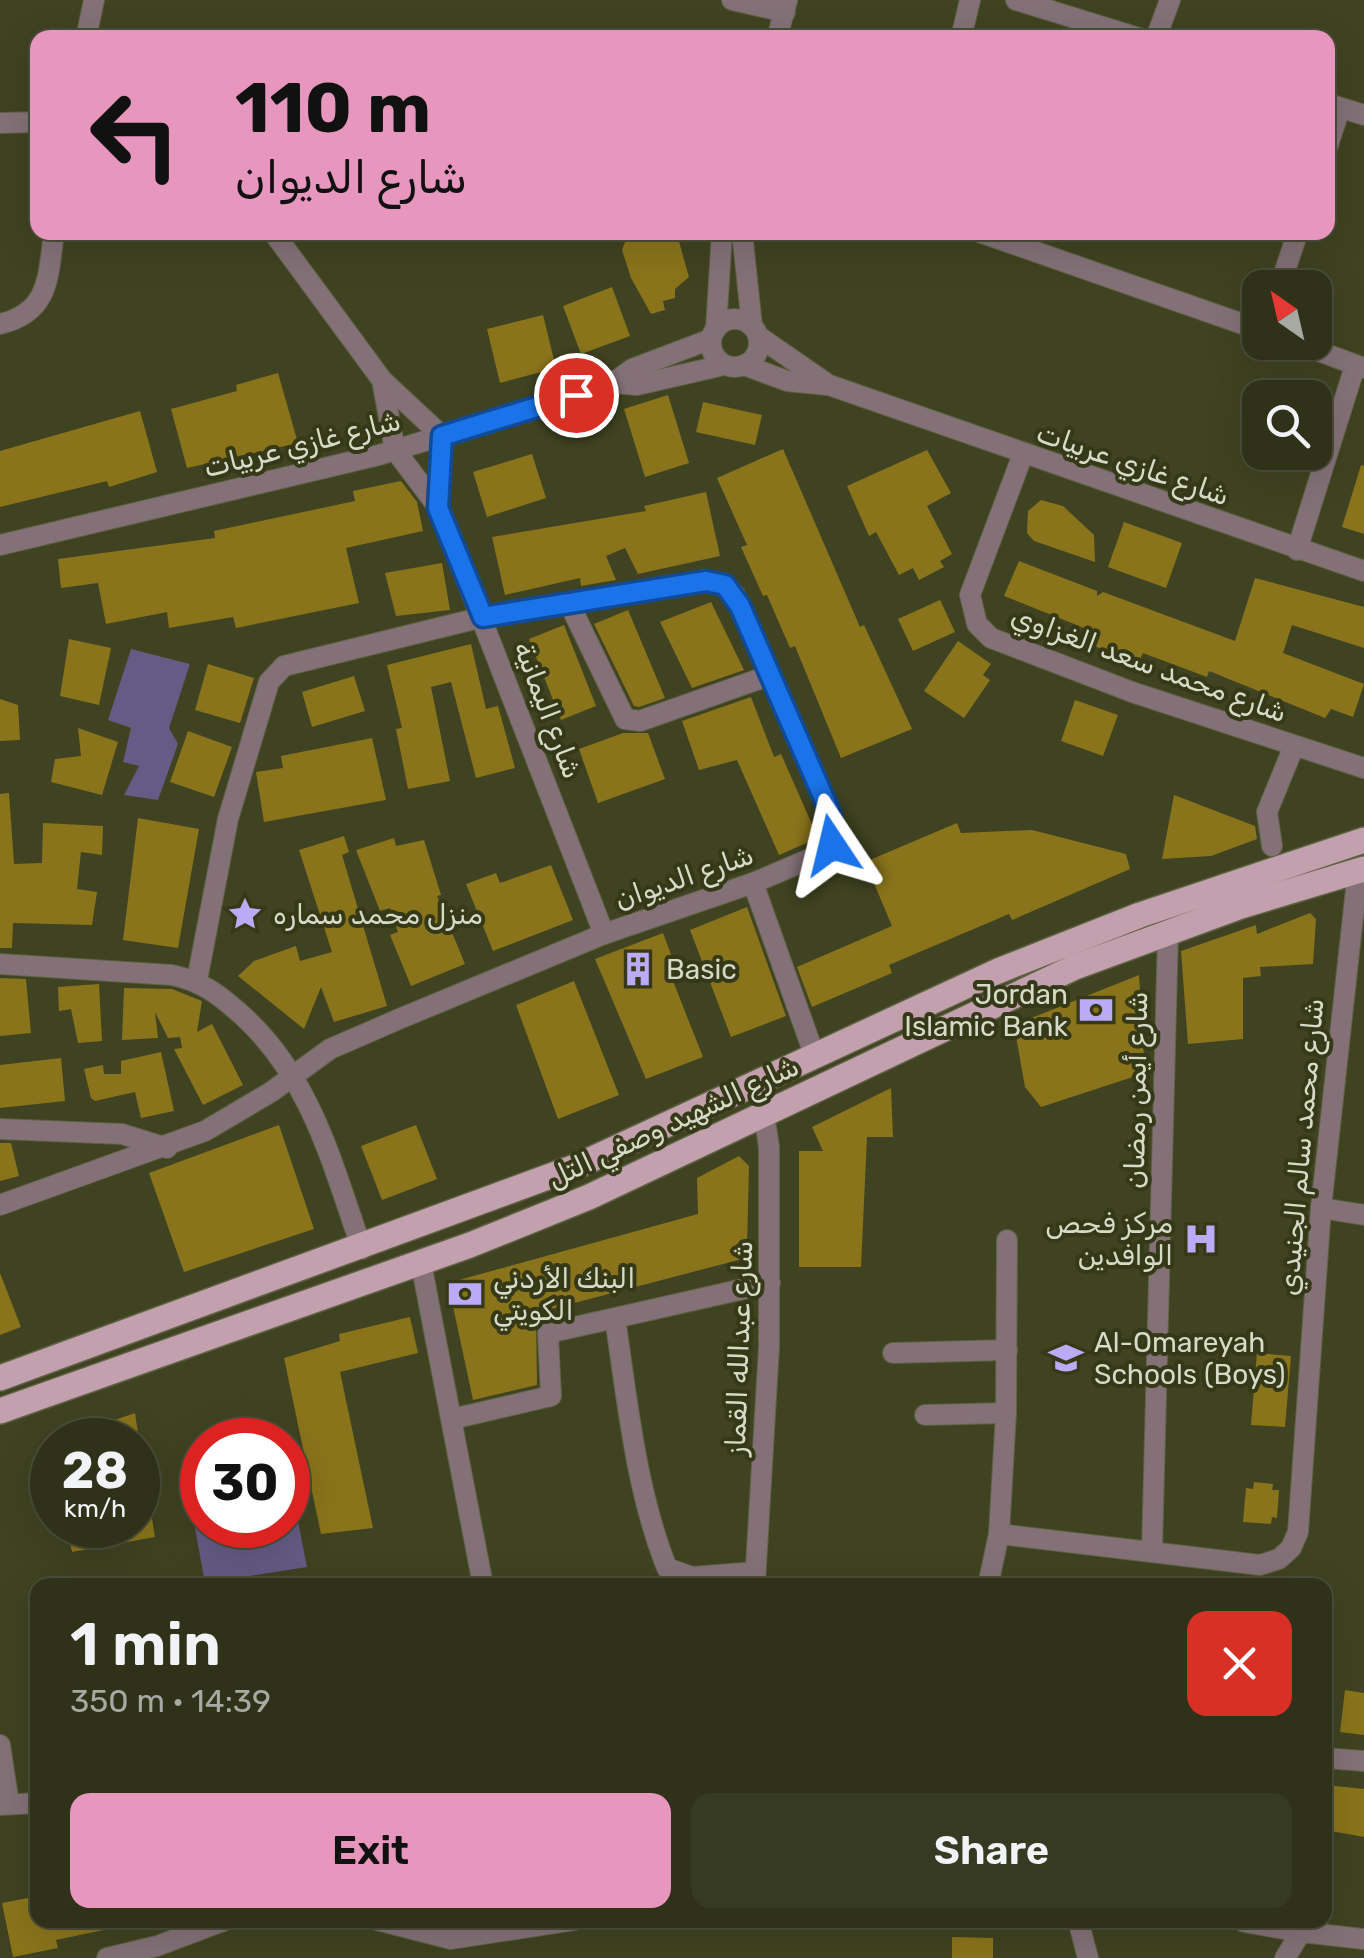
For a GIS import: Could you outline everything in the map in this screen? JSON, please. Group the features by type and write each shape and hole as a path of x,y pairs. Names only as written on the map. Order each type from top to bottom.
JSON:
{"main road":[{"name":"شارع الشهيد وصفي التل","path":"0,1378 576,1168 814,1054 1098,930 1364,840"},
{"name":"شارع الشهيد وصفي التل","path":"0,1411 421,1263 589,1197 1005,997 1168,932 1361,869"}],"street":[{"path":"88,30 94,0"},
{"path":"732,0 786,6"},
{"path":"962,30 970,0"},
{"path":"1016,0 1113,30"},
{"path":"1159,30 1170,0"},
{"path":"1335,106 1364,115"},
{"path":"0,123 30,122"},
{"path":"0,324 32,312 41,297 52,240"},
{"path":"278,240 382,380 442,436"},
{"path":"721,240 712,349 734,365 756,354 743,240"},
{"path":"1002,240 1242,324"},
{"path":"1285,270 1295,240"},
{"path":"714,334 729,320 755,331"},
{"name":"شارع غازي عربيات","path":"755,331 829,385"},
{"name":"شارع غازي عربيات","path":"613,383 632,368 714,334"},
{"path":"1297,550 1360,367 1332,356"},
{"name":"شارع غازي عربيات","path":"0,546 395,450 613,383 657,382 734,365 787,381 829,385 1364,571"},
{"path":"382,380 395,450"},
{"name":"شارع اليمانية","path":"438,508 442,436"},
{"name":"شارع اليمانية","path":"395,450 438,508 604,934"},
{"name":"شارع محمد سعد الغزاوي","path":"1023,454 974,579 971,612 991,638 1364,768"},
{"name":"شارع الديوان","path":"0,1205 168,1148 240,1112 330,1049 604,934 754,882 824,853 832,845 834,831 735,594 725,585 706,581 483,617 296,660 275,674 228,818 196,980"},
{"path":"569,603 625,719 640,721 771,674"},
{"path":"1272,846 1267,812 1294,746"},
{"name":"شارع محمد سالم الجنيدي","path":"999,1534 1260,1565 1279,1560 1291,1548 1298,1532 1321,1208 1361,869"},
{"path":"754,882 814,1054"},
{"name":"شارع أيمن رمضان","path":"1152,1550 1168,932"},
{"path":"0,964 196,980 254,1027 295,1074 318,1120 362,1249"},
{"name":"شارع عبدالله القماز","path":"755,1578 770,1283 769,1147 764,1114"},
{"path":"0,1128 122,1134 168,1148"},
{"path":"1321,1208 1364,1215"},
{"path":"990,1578 999,1534 1006,1412 1007,1240"},
{"path":"421,1263 481,1578"},
{"path":"452,1419 551,1396 554,1386 548,1333 770,1283"},
{"path":"615,1318 616,1349 667,1568 692,1577 755,1578"},
{"path":"893,1353 1007,1350"},
{"path":"925,1416 1006,1412"},
{"path":"0,1746 5,1805 30,1803"},
{"path":"1332,1758 1364,1760"},
{"path":"107,1958 157,1946 205,1928"},
{"path":"408,1928 451,1939 523,1928"},
{"path":"1080,1928 1088,1958"},
{"path":"1278,1928 1364,1940"},
{"path":"1285,1958 1301,1932"}],"shaded area":[{"path":"131,649 190,664 169,728 178,744 158,800 124,795 139,766 123,762 131,728 108,720"},
{"path":"199,1548 303,1548 307,1567 237,1578 204,1578"}],"building":[{"path":"626,240 679,240 689,277 675,289 675,298 663,301 665,310 651,314 631,278 622,250"},
{"path":"612,287 630,336 581,354 563,306"},
{"path":"543,315 556,368 500,383 487,329"},
{"path":"278,373 298,443 187,468 171,409 237,391 236,385"},
{"path":"668,395 689,463 645,477 624,409"},
{"path":"703,402 762,415 755,445 696,432"},
{"path":"140,411 157,472 109,487 107,481 0,507 0,451"},
{"path":"783,449 860,627 864,625 912,729 841,758 795,646 790,648 741,547 747,545 717,478"},
{"path":"927,450 951,493 927,506 952,554 940,561 944,567 919,580 913,568 899,575 876,532 869,536 847,486"},
{"path":"532,454 546,498 487,517 473,472"},
{"path":"1361,465 1364,466 1364,534 1342,527"},
{"path":"401,481 417,502 423,531 346,548 359,603 236,628 233,617 169,628 167,612 106,624 98,583 61,588 58,559 215,538 214,531 355,501 353,491"},
{"path":"706,492 720,556 638,574 625,548 606,556 616,580 581,586 580,578 505,595 492,537 646,511 644,506"},
{"path":"1041,500 1063,506 1094,535 1095,562 1034,541 1027,533 1028,511"},
{"path":"1124,522 1182,543 1166,588 1108,567"},
{"path":"1019,561 1097,591 1097,596 1103,592 1235,641 1255,578 1364,607 1364,648 1292,625 1283,653 1364,684 1353,717 1331,709 1325,718 1209,671 1207,677 1143,653 1138,663 1084,642 1089,630 1004,596"},
{"path":"442,563 450,610 396,616 385,573"},
{"path":"940,600 955,632 913,651 898,619"},
{"path":"711,602 744,670 692,688 660,622"},
{"path":"628,610 665,698 639,707 634,706 594,624"},
{"path":"564,625 596,706 561,720 529,639"},
{"path":"69,639 111,648 99,705 60,696"},
{"path":"958,641 991,664 983,675 990,680 964,718 924,691"},
{"path":"471,644 486,709 498,706 515,768 476,778 451,682 431,687 450,781 408,789 396,729 402,728 387,665"},
{"path":"208,664 254,678 240,723 195,710"},
{"path":"354,676 365,711 312,727 302,692"},
{"path":"751,697 774,757 781,754 818,838 779,855 737,760 699,770 682,721"},
{"path":"0,699 18,705 20,740 0,741"},
{"path":"1075,700 1118,715 1103,756 1061,741"},
{"path":"78,728 118,742 102,795 51,782 55,759 81,756"},
{"path":"188,731 232,747 214,797 170,782"},
{"path":"623,733 648,733 665,779 598,803 579,749"},
{"path":"372,738 386,800 264,822 256,772 283,768 281,756"},
{"path":"9,793 14,864 42,863 43,823 103,826 102,855 81,852 77,889 97,892 92,925 13,923 12,948 0,948 0,794"},
{"path":"1174,795 1255,826 1257,839 1211,856 1162,859"},
{"path":"138,818 199,829 178,948 123,940"},
{"path":"957,823 961,833 1032,830 1126,854 1130,869 1012,920 1009,914 889,965 892,973 812,1007 797,967 892,926 865,862"},
{"path":"344,836 349,852 342,855 387,1006 334,1022 321,987 304,1029 238,976 254,961 296,946 300,961 332,952 299,850"},
{"path":"394,838 396,846 424,840 441,895 437,896 465,964 411,986 390,935 398,932 390,908 380,911 356,850"},
{"path":"551,865 573,920 493,951 466,884 496,873 500,883"},
{"path":"747,907 786,1016 731,1037 690,930"},
{"path":"1310,913 1316,919 1313,964 1260,967 1261,976 1243,978 1243,1039 1188,1044 1181,951 1256,925 1257,934"},
{"path":"663,933 680,979 673,981 703,1057 646,1079 595,959"},
{"path":"1139,975 1145,1073 1041,1107 1025,1087 1014,1025"},
{"path":"0,978 26,979 31,1033 0,1036"},
{"path":"574,981 619,1095 558,1119 516,1005"},
{"path":"99,984 102,1041 78,1043 71,1009 59,1011 58,987"},
{"path":"124,988 172,989 202,1001 197,1032 212,1024 243,1085 203,1105 174,1049 182,1048 180,1037 168,1038 155,1012 158,1038 122,1040"},
{"path":"161,1052 174,1111 141,1118 135,1092 95,1101 91,1098 84,1069 103,1065 104,1074 121,1074 121,1061"},
{"path":"61,1058 65,1101 0,1108 0,1065"},
{"path":"891,1088 893,1137 867,1137 861,1267 799,1267 799,1151 823,1151 812,1127"},
{"path":"279,1125 314,1229 184,1272 149,1173"},
{"path":"416,1125 437,1179 382,1200 361,1146"},
{"path":"0,1143 11,1143 19,1176 0,1181"},
{"path":"739,1156 749,1166 747,1247 742,1259 536,1313 537,1385 473,1400 448,1283 698,1214 697,1178"},
{"path":"0,1273 21,1327 0,1335"},
{"path":"410,1317 418,1353 340,1372 373,1528 321,1534 310,1482 310,1418 297,1418 284,1358 340,1341 339,1334"},
{"path":"1257,1353 1291,1356 1285,1427 1251,1425"},
{"path":"1254,1482 1273,1484 1272,1490 1279,1490 1277,1518 1272,1517 1271,1524 1243,1522 1246,1488 1253,1489"},
{"path":"1345,1690 1364,1693 1364,1735 1340,1732"},
{"path":"1332,1786 1364,1789 1364,1837 1332,1831"},
{"path":"30,1898 30,1928 113,1928 56,1940 58,1948 13,1957 2,1903"},
{"path":"952,1937 993,1938 993,1958 952,1958"}],"place":[{"name":"منزل محمد سماره","path":"245,914"},
{"name":"Basic","path":"638,969"},
{"name":"Jordan Islamic Bank","path":"1096,1010"},
{"name":"مركز فحص الوافدين","path":"1201,1239"},
{"name":"البنك الأردني الكويتي","path":"465,1294"},
{"name":"Al-Omareyah Schools (Boys)","path":"1066,1358"}],"route":[{"path":"576,395 442,436 438,508 483,617 706,581 725,585 735,594 829,810 834,831 832,845"}]}
